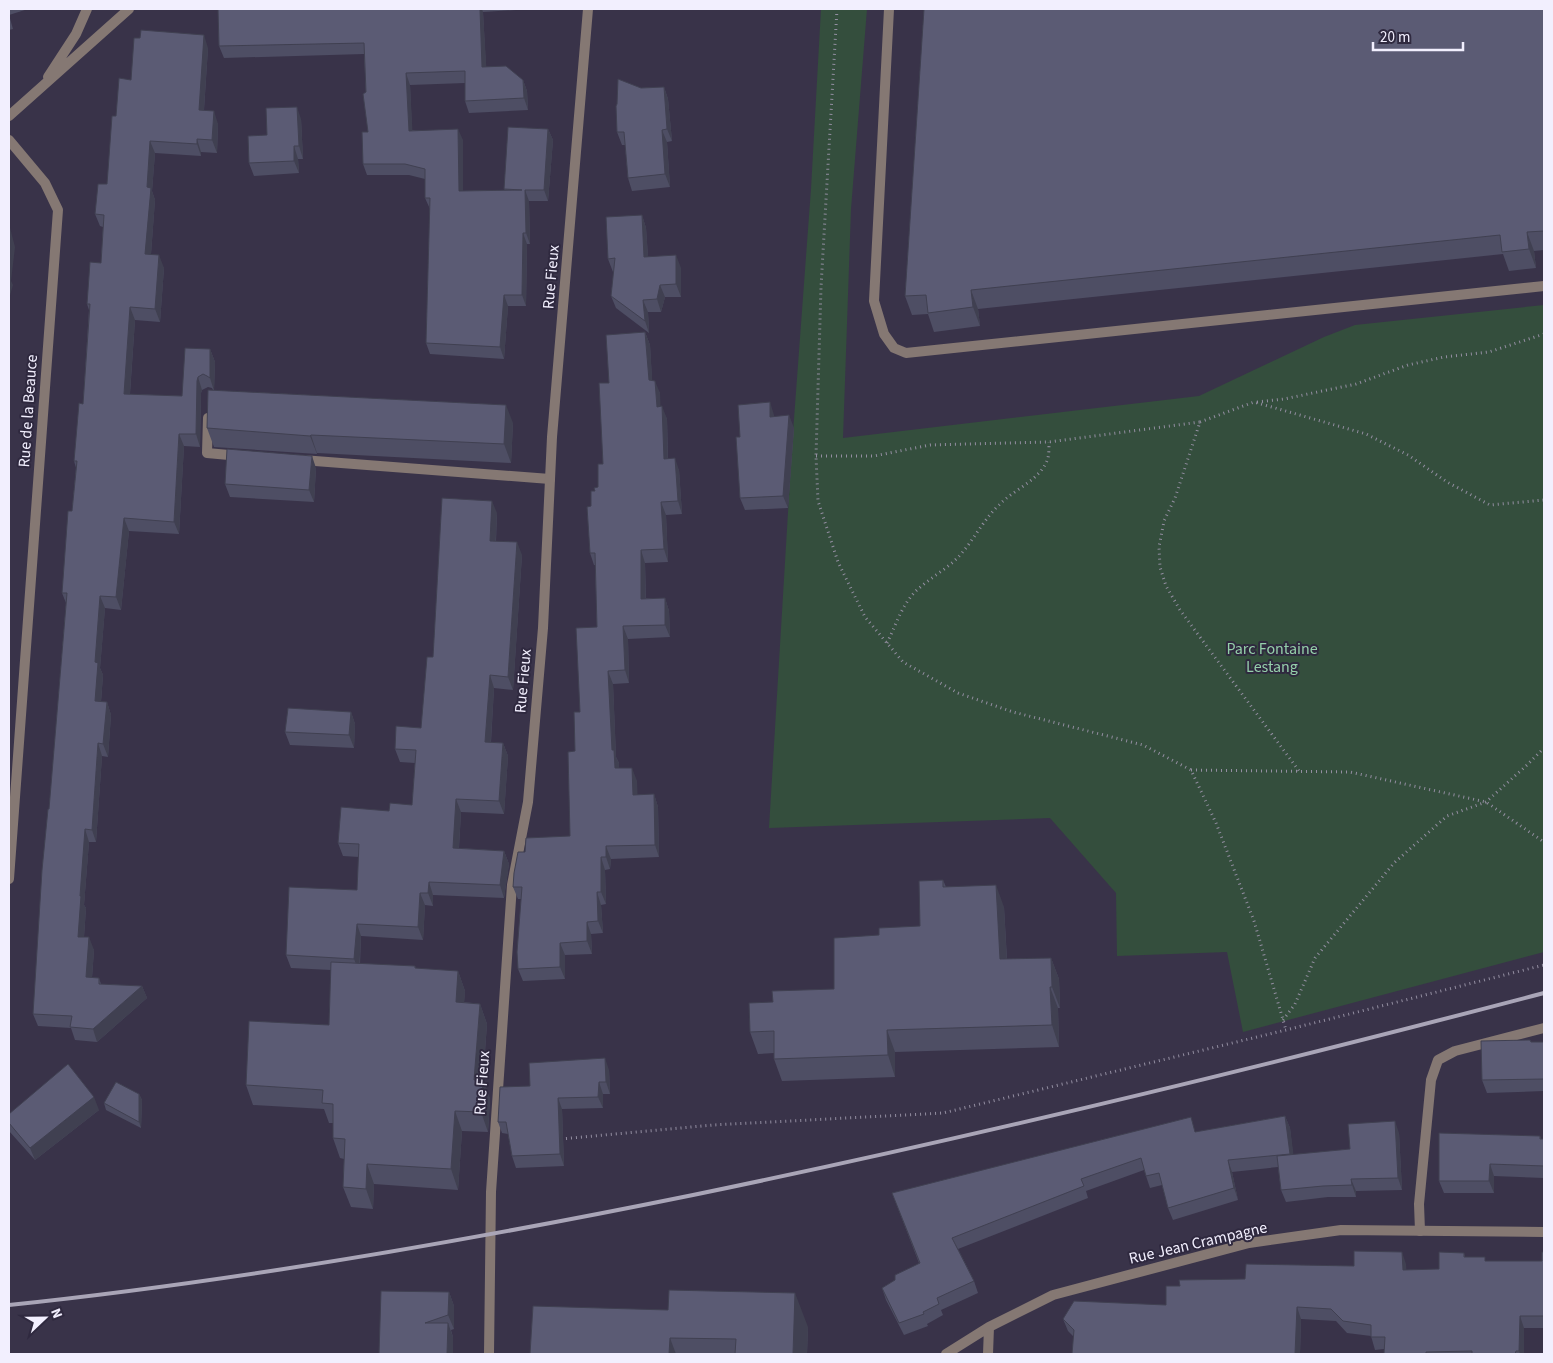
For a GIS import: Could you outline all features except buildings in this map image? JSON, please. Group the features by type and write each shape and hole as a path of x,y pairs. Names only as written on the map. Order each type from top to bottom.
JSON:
{"street":[{"path":"41,86 76,34 87,9"},
{"path":"9,116 129,9"},
{"name":"Rue Fieux","path":"489,1354 489,1235 493,1146 512,885 528,802 543,628 552,437 588,9"},
{"path":"889,9 874,301 884,334 894,348 906,353 1544,286"},
{"name":"Rue de la Beauce","path":"9,140 45,183 58,210 9,880"},
{"path":"208,404 207,453 246,456"},
{"path":"295,460 550,479"},
{"path":"1420,1231 1419,1204 1432,1080 1438,1060 1455,1051 1544,1028"},
{"name":"Rue Jean Crampagne","path":"946,1354 989,1327 1053,1295 1249,1243 1341,1230 1544,1232"},
{"path":"988,1354 989,1327"}],"path":[{"path":"837,9 821,287 816,456 818,501 838,562 865,617 903,662 958,693 1013,712 1143,745 1191,770 1350,772 1486,802 1544,842"},
{"path":"816,456 874,456 930,445 1049,442 1200,422 1254,402 1356,384 1408,365 1444,357 1489,352 1544,334"},
{"path":"1254,402 1366,434 1408,455 1447,482 1490,505 1544,500"},
{"path":"1200,422 1175,498 1164,521 1159,547 1160,566 1166,586 1180,610 1299,771"},
{"path":"887,643 905,605 917,590 942,572 961,554 997,506 1043,468 1048,457 1049,442"},
{"path":"1283,1021 1295,1004 1314,958 1394,863 1447,816 1486,802 1528,765 1544,748"},
{"path":"1191,770 1216,822 1254,921 1286,1030"},
{"path":"556,1140 713,1125 942,1113 1286,1030 1544,965"}],"green space":[{"name":"Parc Fontaine Lestang","path":"821,9 867,9 851,209 843,438 1199,396 1324,337 1355,325 1544,305 1544,952 1243,1032 1227,952 1117,956 1116,893 1050,818 769,828"}],"railway":[{"path":"9,1305 267,1272 438,1244 693,1195 907,1149 1120,1100 1544,993"}]}
